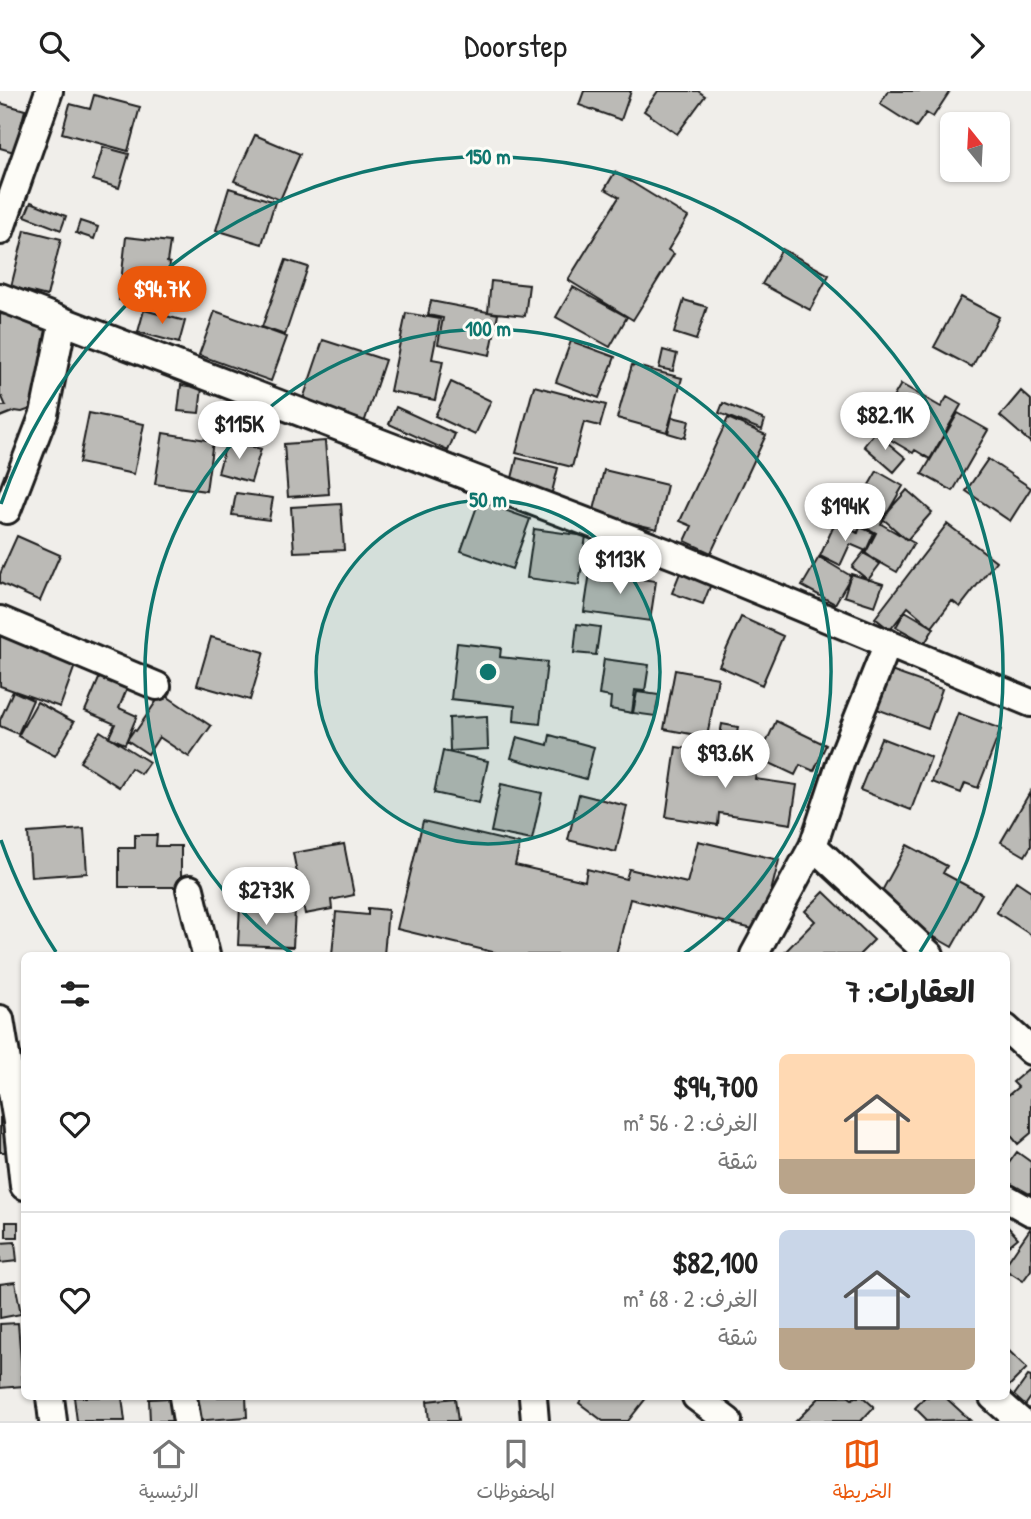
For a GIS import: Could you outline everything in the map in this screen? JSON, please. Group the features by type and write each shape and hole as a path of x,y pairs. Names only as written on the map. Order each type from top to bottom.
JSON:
{"street":[{"path":"0,231 49,91"},
{"path":"0,297 681,558 1031,703"},
{"path":"7,510 44,414 63,321"},
{"path":"0,620 157,685"},
{"path":"756,952 813,846 841,761 888,643"},
{"path":"813,846 927,952"},
{"path":"190,890 205,952"},
{"path":"21,1022 0,1019 21,1159"},
{"path":"1010,1031 1031,1051"},
{"path":"1010,1200 1031,1212"},
{"path":"50,1400 53,1421"},
{"path":"184,1400 187,1421"},
{"path":"533,1400 535,1421"},
{"path":"700,1400 728,1421"},
{"path":"996,1400 1020,1421"}],"building":[{"path":"584,91 631,91 621,120 579,105"},
{"path":"658,91 698,91 705,96 677,134 644,111"},
{"path":"888,91 950,91 933,117 926,113 916,127 880,104"},
{"path":"94,95 140,107 128,151 62,133 70,104 90,109"},
{"path":"0,103 25,110 14,152 0,148"},
{"path":"255,135 300,154 280,200 234,181"},
{"path":"103,147 129,154 119,188 93,180"},
{"path":"615,172 688,217 668,250 674,254 633,320 568,280 619,197 605,189"},
{"path":"229,188 275,202 262,244 216,230"},
{"path":"31,202 66,216 61,230 25,216"},
{"path":"80,221 98,227 94,239 76,233"},
{"path":"25,230 61,239 47,296 11,287"},
{"path":"126,237 170,242 165,305 119,300"},
{"path":"782,249 829,275 810,310 762,284"},
{"path":"286,260 308,267 285,335 262,327"},
{"path":"491,281 529,285 525,316 488,312"},
{"path":"573,287 627,317 610,347 556,317"},
{"path":"961,297 999,317 972,367 934,347"},
{"path":"684,300 707,307 696,340 674,333"},
{"path":"431,301 498,314 490,355 438,344 443,318 428,315"},
{"path":"144,310 185,321 179,343 138,332"},
{"path":"215,311 287,337 271,381 199,355"},
{"path":"406,313 440,319 432,359 443,361 435,400 390,391"},
{"path":"0,314 54,321 42,405 0,417 0,406 6,406 2,397 0,398"},
{"path":"323,340 385,360 363,426 301,405"},
{"path":"571,341 615,357 599,398 556,382"},
{"path":"663,350 677,354 673,371 659,368"},
{"path":"632,365 682,378 667,432 617,418"},
{"path":"451,382 491,401 475,435 435,416"},
{"path":"901,384 941,407 947,397 961,405 930,459 915,450 913,453 874,430"},
{"path":"181,385 202,388 199,413 178,411"},
{"path":"534,386 606,405 600,426 584,422 572,467 516,453"},
{"path":"1021,391 1031,400 1031,443 1000,416"},
{"path":"723,403 765,420 762,430 719,413"},
{"path":"396,407 455,434 448,451 389,424"},
{"path":"89,413 144,424 134,474 79,463"},
{"path":"958,413 988,430 953,491 922,474"},
{"path":"672,417 689,421 685,438 668,433"},
{"path":"728,418 766,435 711,553 685,541 692,526 680,521"},
{"path":"875,432 906,458 894,472 864,446"},
{"path":"163,433 213,441 206,491 155,484"},
{"path":"227,440 261,449 251,482 218,473"},
{"path":"325,441 329,494 288,497 284,444"},
{"path":"517,458 558,468 551,496 510,486"},
{"path":"988,459 1031,488 1010,521 966,491"},
{"path":"604,470 667,485 657,529 593,514"},
{"path":"877,471 903,486 881,524 914,543 897,572 865,554 876,533 862,525 857,533 845,526"},
{"path":"907,490 932,512 907,540 882,518"},
{"path":"236,493 273,498 269,520 232,515"},
{"path":"479,501 530,519 512,569 461,551"},
{"path":"341,504 344,550 294,552 291,507"},
{"path":"835,523 858,533 860,527 874,533 866,551 850,544 840,566 820,556"},
{"path":"947,524 996,561 960,607 952,601 932,627 908,607 890,630 875,618"},
{"path":"534,529 586,536 579,585 527,578"},
{"path":"17,536 60,555 40,601 0,583 0,574"},
{"path":"864,552 880,564 868,580 852,567"},
{"path":"819,557 851,576 835,604 802,586"},
{"path":"590,572 656,581 650,621 584,612"},
{"path":"680,573 711,584 703,604 672,593"},
{"path":"851,574 883,584 875,606 844,596"},
{"path":"905,611 934,628 925,643 896,627"},
{"path":"741,617 783,636 762,685 719,666"},
{"path":"577,624 600,627 596,655 574,653"},
{"path":"0,632 77,660 60,707 0,686"},
{"path":"211,637 264,652 250,700 197,685"},
{"path":"457,643 501,648 500,657 547,662 540,724 514,721 515,706 451,699"},
{"path":"604,659 649,665 645,691 635,690 632,713 610,709 611,697 599,695"},
{"path":"675,670 718,678 707,737 664,729"},
{"path":"888,670 942,689 928,728 874,708"},
{"path":"101,674 128,686 119,708 137,716 125,744 109,737 115,724 85,711"},
{"path":"13,691 33,700 18,734 0,726"},
{"path":"637,692 659,695 655,716 633,713"},
{"path":"162,693 211,726 189,757 159,737 148,754 127,740"},
{"path":"37,702 74,722 55,756 18,736"},
{"path":"958,713 1001,729 978,788 965,783 961,793 932,782"},
{"path":"487,716 488,749 450,751 449,718"},
{"path":"776,721 826,745 814,771 800,765 795,775 759,758"},
{"path":"722,724 738,727 736,738 720,735"},
{"path":"100,731 149,762 141,774 131,768 119,787 80,762"},
{"path":"550,735 594,747 586,779 511,758 517,737 548,745"},
{"path":"881,738 931,757 911,810 860,790"},
{"path":"676,747 758,759 755,779 797,785 791,824 719,813 718,825 666,817"},
{"path":"443,751 488,761 479,803 434,793"},
{"path":"501,784 542,793 532,840 491,832"},
{"path":"1030,792 1031,846 1025,856 1001,842"},
{"path":"579,794 627,806 616,852 568,840"},
{"path":"423,821 520,844 515,865 585,881 587,869 626,879 629,869 687,883 698,841 779,860 761,931 630,899 617,952 493,952 397,929"},
{"path":"84,829 87,873 31,877 28,833"},
{"path":"135,835 157,835 156,846 181,846 181,887 119,887 119,848 135,848"},
{"path":"344,844 354,895 331,900 332,909 305,914 293,853"},
{"path":"907,845 947,866 943,873 982,894 952,947 877,900"},
{"path":"1016,881 1031,891 1031,935 996,912"},
{"path":"824,892 874,940 862,952 785,952 815,921 805,911"},
{"path":"240,906 295,909 293,947 238,945"},
{"path":"368,908 388,910 384,952 332,952 336,912 368,915"},
{"path":"1028,1069 1031,1073 1031,1133 1018,1144 1010,1135 1010,1094 1018,1087 1013,1082"},
{"path":"0,1118 8,1118 7,1152 0,1152"},
{"path":"1017,1152 1031,1162 1031,1203 1010,1189 1010,1162"},
{"path":"6,1222 18,1222 18,1237 6,1237"},
{"path":"1010,1229 1018,1238 1010,1245"},
{"path":"1030,1229 1031,1270 1023,1281 1010,1273 1010,1258"},
{"path":"15,1242 17,1261 0,1263 0,1243"},
{"path":"15,1282 21,1314 0,1318 0,1284"},
{"path":"18,1323 21,1386 0,1388 0,1324"},
{"path":"1010,1352 1027,1368 1010,1385"},
{"path":"1028,1376 1031,1377 1031,1397 1022,1410 1010,1401"},
{"path":"74,1400 122,1400 125,1421 77,1421"},
{"path":"149,1400 171,1400 172,1421 150,1421"},
{"path":"193,1400 246,1400 247,1417 194,1421"},
{"path":"455,1400 458,1421 429,1421 427,1401"},
{"path":"581,1400 645,1400 628,1421 603,1421 579,1403"},
{"path":"817,1400 866,1400 874,1407 861,1421 796,1421"},
{"path":"922,1400 948,1400 970,1420 926,1421 915,1408"}]}
